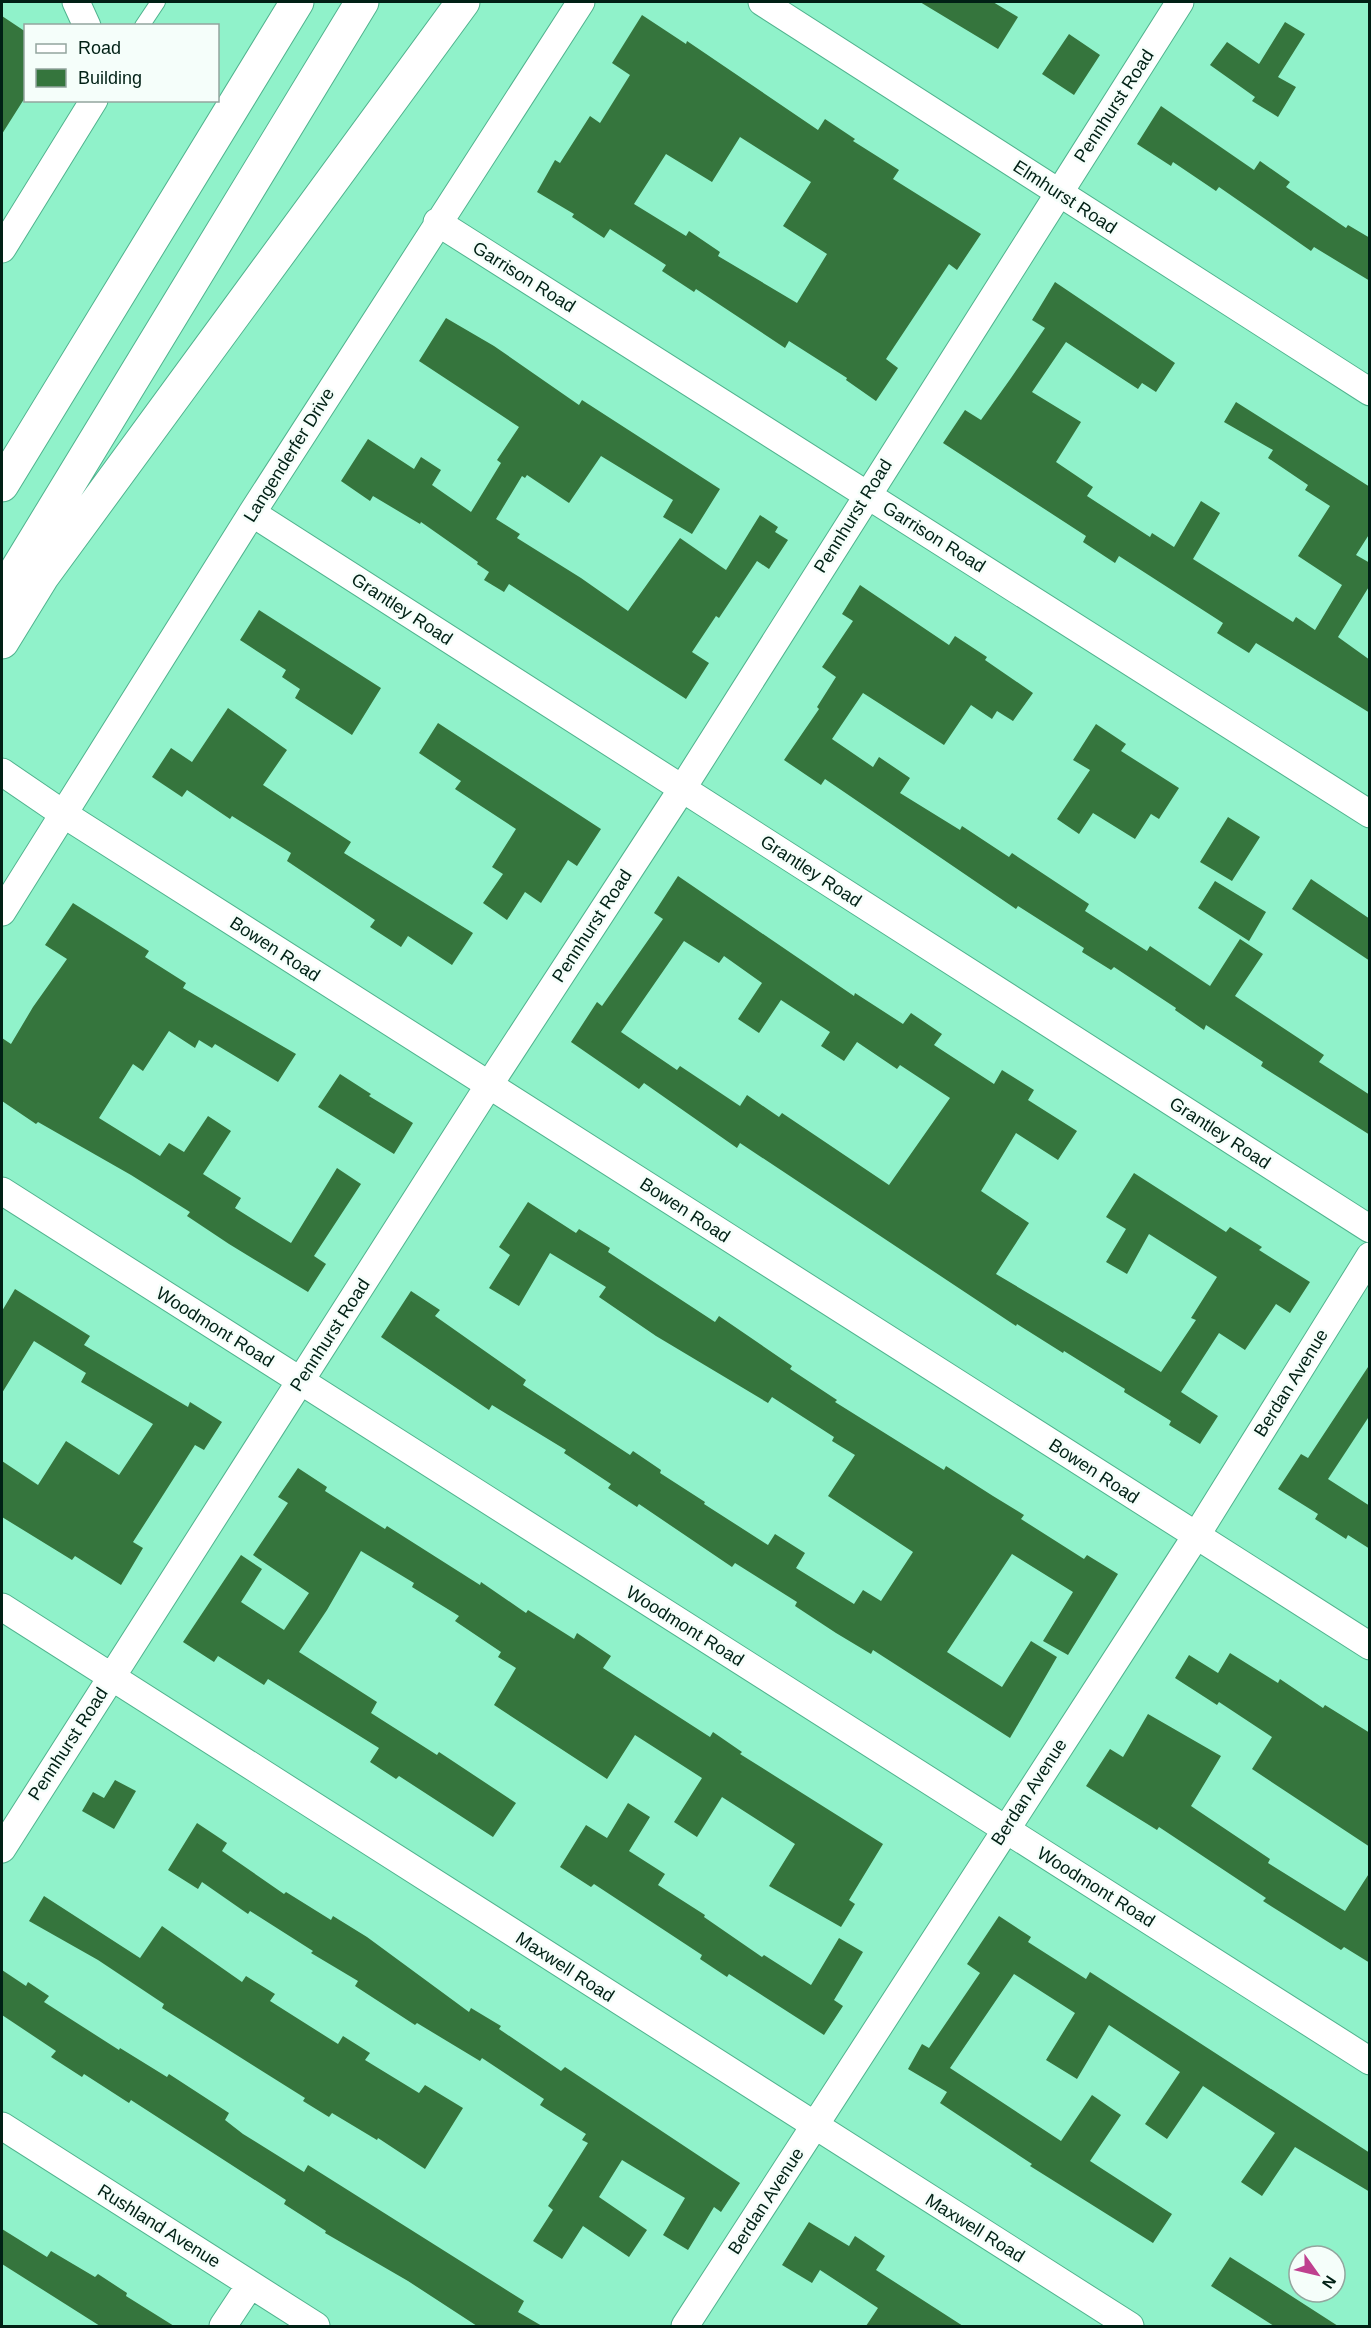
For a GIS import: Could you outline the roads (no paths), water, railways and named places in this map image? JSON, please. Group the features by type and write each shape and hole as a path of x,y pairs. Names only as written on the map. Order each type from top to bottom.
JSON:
{"highway":[{"path":"219,100 273,2"},
{"path":"2,485 297,2"},
{"path":"2,594 362,2"},
{"path":"2,642 56,557 463,2"},
{"path":"44,417 218,102"}],"street":[{"path":"76,2 86,24"},
{"name":"Langenderfer Drive","path":"2,912 62,813 437,222 581,2"},
{"name":"Elmhurst Road","path":"762,2 1370,393"},
{"name":"Pennhurst Road","path":"2,1849 489,1086 682,789 866,494 1180,2"},
{"path":"2,249 93,102"},
{"name":"Garrison Road","path":"437,222 1370,814"},
{"name":"Grantley Road","path":"252,513 1370,1229"},
{"name":"Bowen Road","path":"10,777 62,813 489,1086 1370,1646"},
{"name":"Woodmont Road","path":"2,1191 1370,2061"},
{"name":"Berdan Avenue","path":"685,2326 1196,1536 1370,1256"},
{"name":"Maxwell Road","path":"2,1607 1130,2326"},
{"name":"Rushland Avenue","path":"2,2126 316,2326"},
{"path":"223,2326 250,2285"}],"lane":[{"path":"143,24 158,2"}]}
